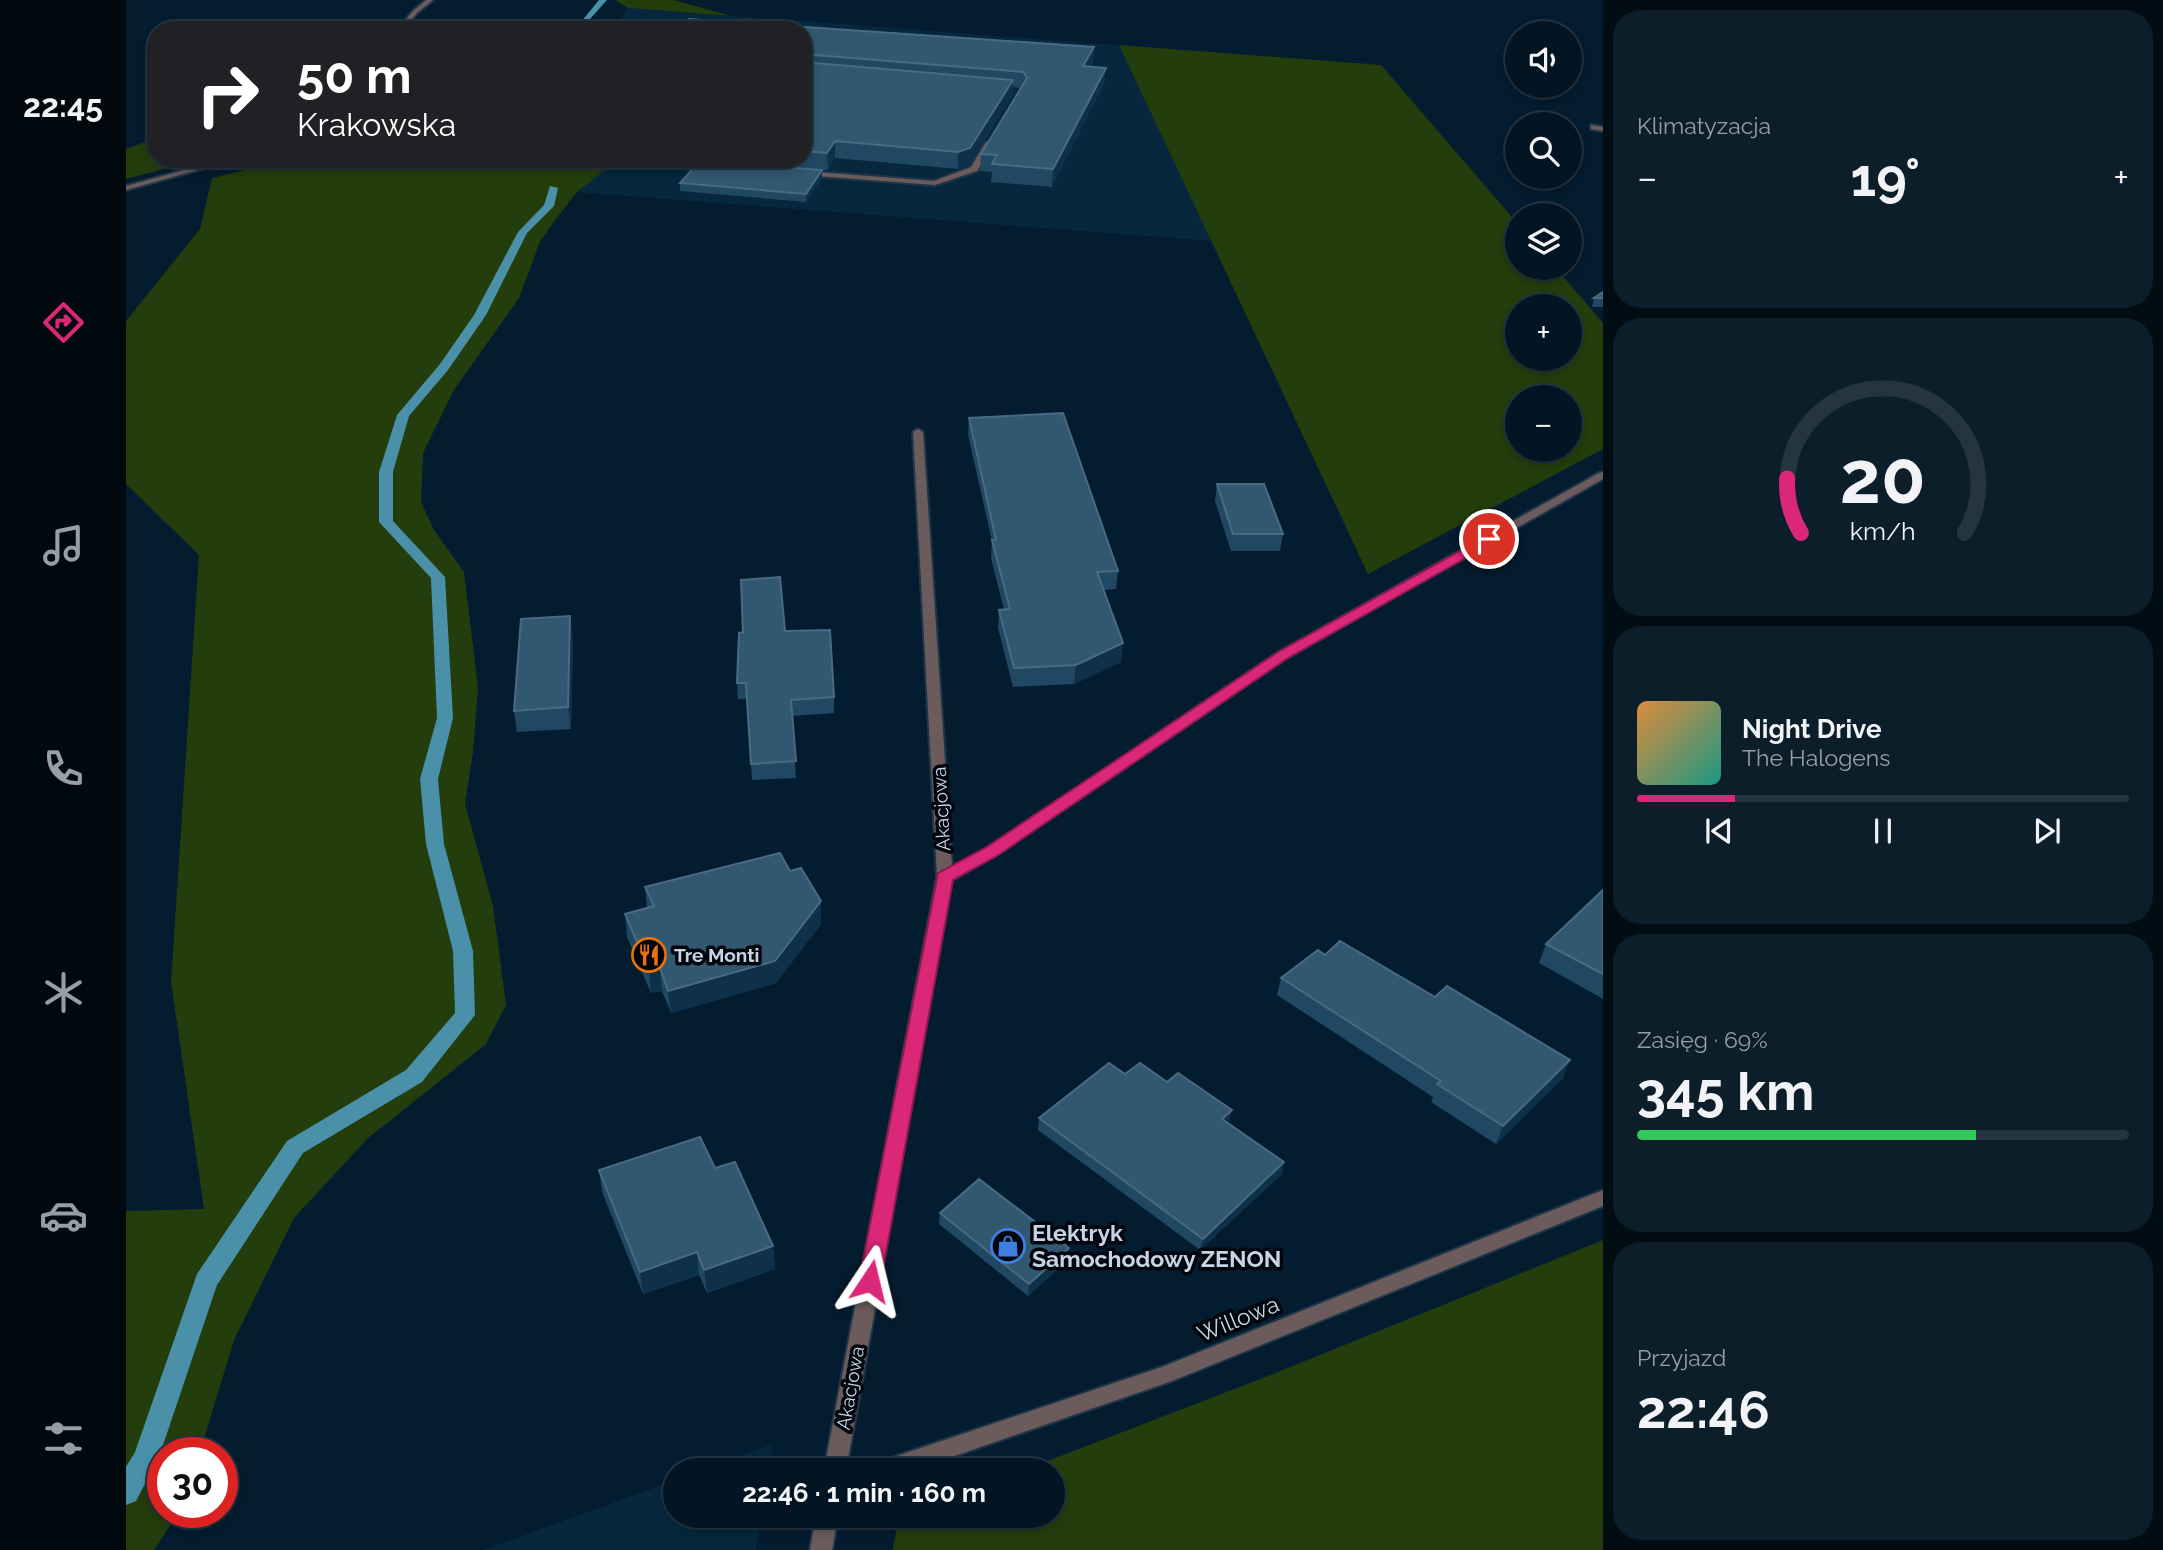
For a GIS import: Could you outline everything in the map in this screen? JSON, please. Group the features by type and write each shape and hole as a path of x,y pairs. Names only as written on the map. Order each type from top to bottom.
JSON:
{"street":[{"path":"408,21 429,0"},
{"path":"1594,127 1603,129"},
{"path":"796,172 935,183 974,169 994,136"},
{"path":"126,188 200,168"},
{"name":"Akacjowa","path":"837,1458 944,877 918,432"},
{"path":"944,877 991,852 1283,655 1603,475"},
{"name":"Willowa","path":"920,1458 1165,1375 1603,1198"},
{"path":"821,1550 825,1528"}],"shaded area":[{"path":"628,8 801,21 619,21"},
{"path":"812,22 1119,45 1212,241 577,192 604,170 578,168 812,168"},
{"path":"773,1444 771,1458 735,1458"},
{"path":"663,1484 663,1528 759,1528 756,1550 484,1550"}],"green space":[{"path":"615,0 673,0 732,16 628,8"},
{"path":"1119,45 1381,65 1505,209 1505,280 1566,280 1578,294 1505,294 1505,371 1582,371 1582,298 1603,323 1603,449 1582,460 1582,385 1505,385 1505,462 1579,462 1368,574"},
{"path":"147,141 147,168 167,168 126,179 126,149"},
{"path":"254,168 605,170 577,192 540,242 519,298 454,390 423,453 421,502 434,530 464,572 478,688 473,752 465,804 493,906 506,1005 486,1044 367,1139 294,1218 234,1340 205,1437 147,1437 147,1528 168,1528 154,1550 126,1550 126,1211 204,1209 171,982 199,555 126,484 126,321 200,229 212,178"},
{"path":"1603,1240 1603,1550 893,1550 897,1528 1065,1528 1065,1458 1055,1458 1273,1374"}],"building":[{"path":"689,19 718,21 686,21"},
{"path":"812,28 1094,47 1083,66 1106,68 1053,169 992,164 997,155 981,154 1027,78 1023,72 812,55"},
{"path":"812,63 1013,80 970,148 958,152 835,141 827,153 812,152"},
{"path":"694,168 822,170 806,194 680,183"},
{"path":"1063,413 1118,571 1097,572 1123,643 1076,665 1014,668 999,610 1010,609 992,540 996,540 969,418"},
{"path":"1217,484 1264,484 1283,534 1233,534"},
{"path":"780,577 785,631 830,630 834,697 791,700 796,761 751,764 746,683 737,683 739,633 743,632 741,580"},
{"path":"570,616 568,707 514,711 521,619"},
{"path":"780,853 790,871 801,868 821,901 775,961 668,991 660,968 649,970 625,914 654,906 645,887"},
{"path":"1603,890 1603,974 1546,944"},
{"path":"1340,941 1435,997 1447,986 1570,1060 1503,1126 1437,1084 1441,1081 1281,978 1318,950 1325,955"},
{"path":"1109,1063 1125,1074 1140,1063 1167,1082 1178,1073 1232,1110 1222,1119 1284,1162 1203,1239 1039,1118"},
{"path":"700,1137 715,1168 735,1162 773,1246 704,1270 697,1252 640,1272 599,1170"},
{"path":"979,1179 1069,1248 1029,1284 940,1213"}],"waterway":[{"path":"584,21 603,0"},
{"path":"126,1492 146,1457 206,1281 295,1147 414,1076 465,1015 463,951 435,844 429,779 445,718 438,577 386,522 386,472 403,415 444,367 480,315 523,232 549,206 553,188"}],"place":[{"name":"Tre Monti","path":"649,955"},
{"name":"Elektryk Samochodowy ZENON","path":"1008,1246"}],"route":[{"path":"870,1281 944,877 991,852 1283,655 1489,539"}]}
